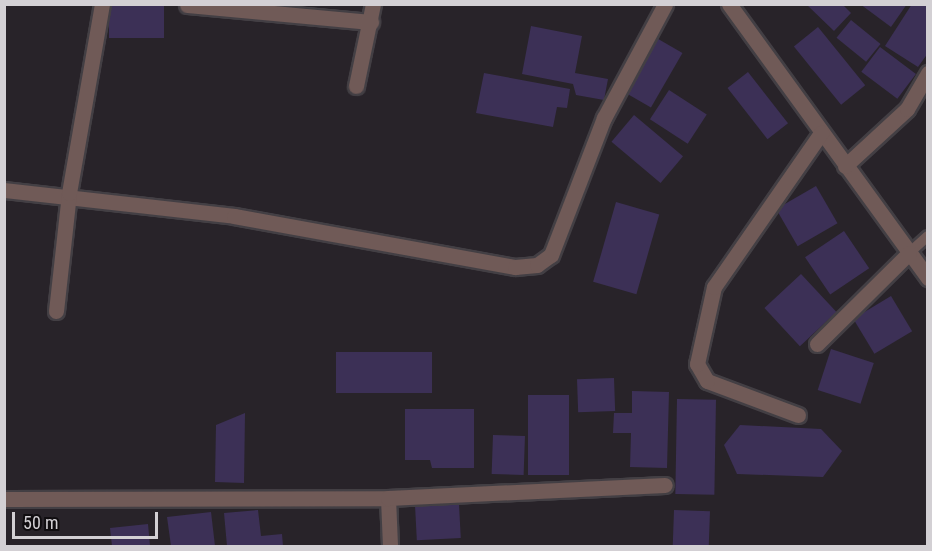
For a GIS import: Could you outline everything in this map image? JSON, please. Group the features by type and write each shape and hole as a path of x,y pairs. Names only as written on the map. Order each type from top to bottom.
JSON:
{"street":[{"path":"56,311 69,193 102,4"},
{"path":"356,86 373,4"},
{"path":"4,190 69,193 345,233 515,267 537,265 551,255 604,118 665,4"},
{"path":"729,4 927,278"},
{"path":"186,5 371,22"},
{"path":"845,166 907,109 927,73"},
{"path":"798,415 707,381 698,364 714,287 821,133"},
{"path":"817,344 909,253"},
{"path":"4,499 388,498 665,485"},
{"path":"388,498 390,546"}],"lane":[{"path":"909,253 927,236"}],"building":[{"path":"109,4 164,4 164,38 109,38"},
{"path":"806,4 842,4 851,13 834,31"},
{"path":"860,4 907,4 891,27"},
{"path":"912,4 928,4 928,53 918,67 885,46"},
{"path":"851,20 881,44 866,62 837,38"},
{"path":"531,26 582,36 575,73 608,79 604,100 576,95 573,84 522,74"},
{"path":"818,27 865,85 841,105 794,47"},
{"path":"653,36 682,53 651,108 622,91"},
{"path":"880,47 916,74 897,99 861,72"},
{"path":"748,72 788,123 768,139 728,88"},
{"path":"484,73 570,89 567,108 557,107 553,127 476,113"},
{"path":"669,90 707,115 688,144 650,119"},
{"path":"634,115 683,156 661,183 612,142"},
{"path":"816,186 838,223 798,246 776,209"},
{"path":"616,202 659,214 636,294 593,282"},
{"path":"844,231 869,268 830,295 805,257"},
{"path":"801,274 836,312 800,346 764,308"},
{"path":"891,296 912,331 874,354 853,319"},
{"path":"831,349 874,363 861,404 818,390"},
{"path":"336,352 432,352 432,393 336,393"},
{"path":"614,378 615,411 578,412 577,379"},
{"path":"632,391 669,392 667,468 630,467 631,433 613,433 614,413 632,413"},
{"path":"528,395 569,395 569,475 528,475"},
{"path":"677,399 716,400 714,495 675,494"},
{"path":"405,409 474,409 474,468 432,468 430,460 405,460"},
{"path":"245,413 244,483 215,482 216,425"},
{"path":"740,425 821,429 842,451 823,477 737,474 724,445"},
{"path":"493,435 525,436 524,475 492,474"},
{"path":"459,504 461,538 417,540 415,506"},
{"path":"258,510 261,536 282,534 283,546 227,546 224,513"},
{"path":"674,510 710,511 709,546 673,546"},
{"path":"211,512 215,546 171,546 167,517"},
{"path":"148,524 150,546 112,546 110,528"}]}
